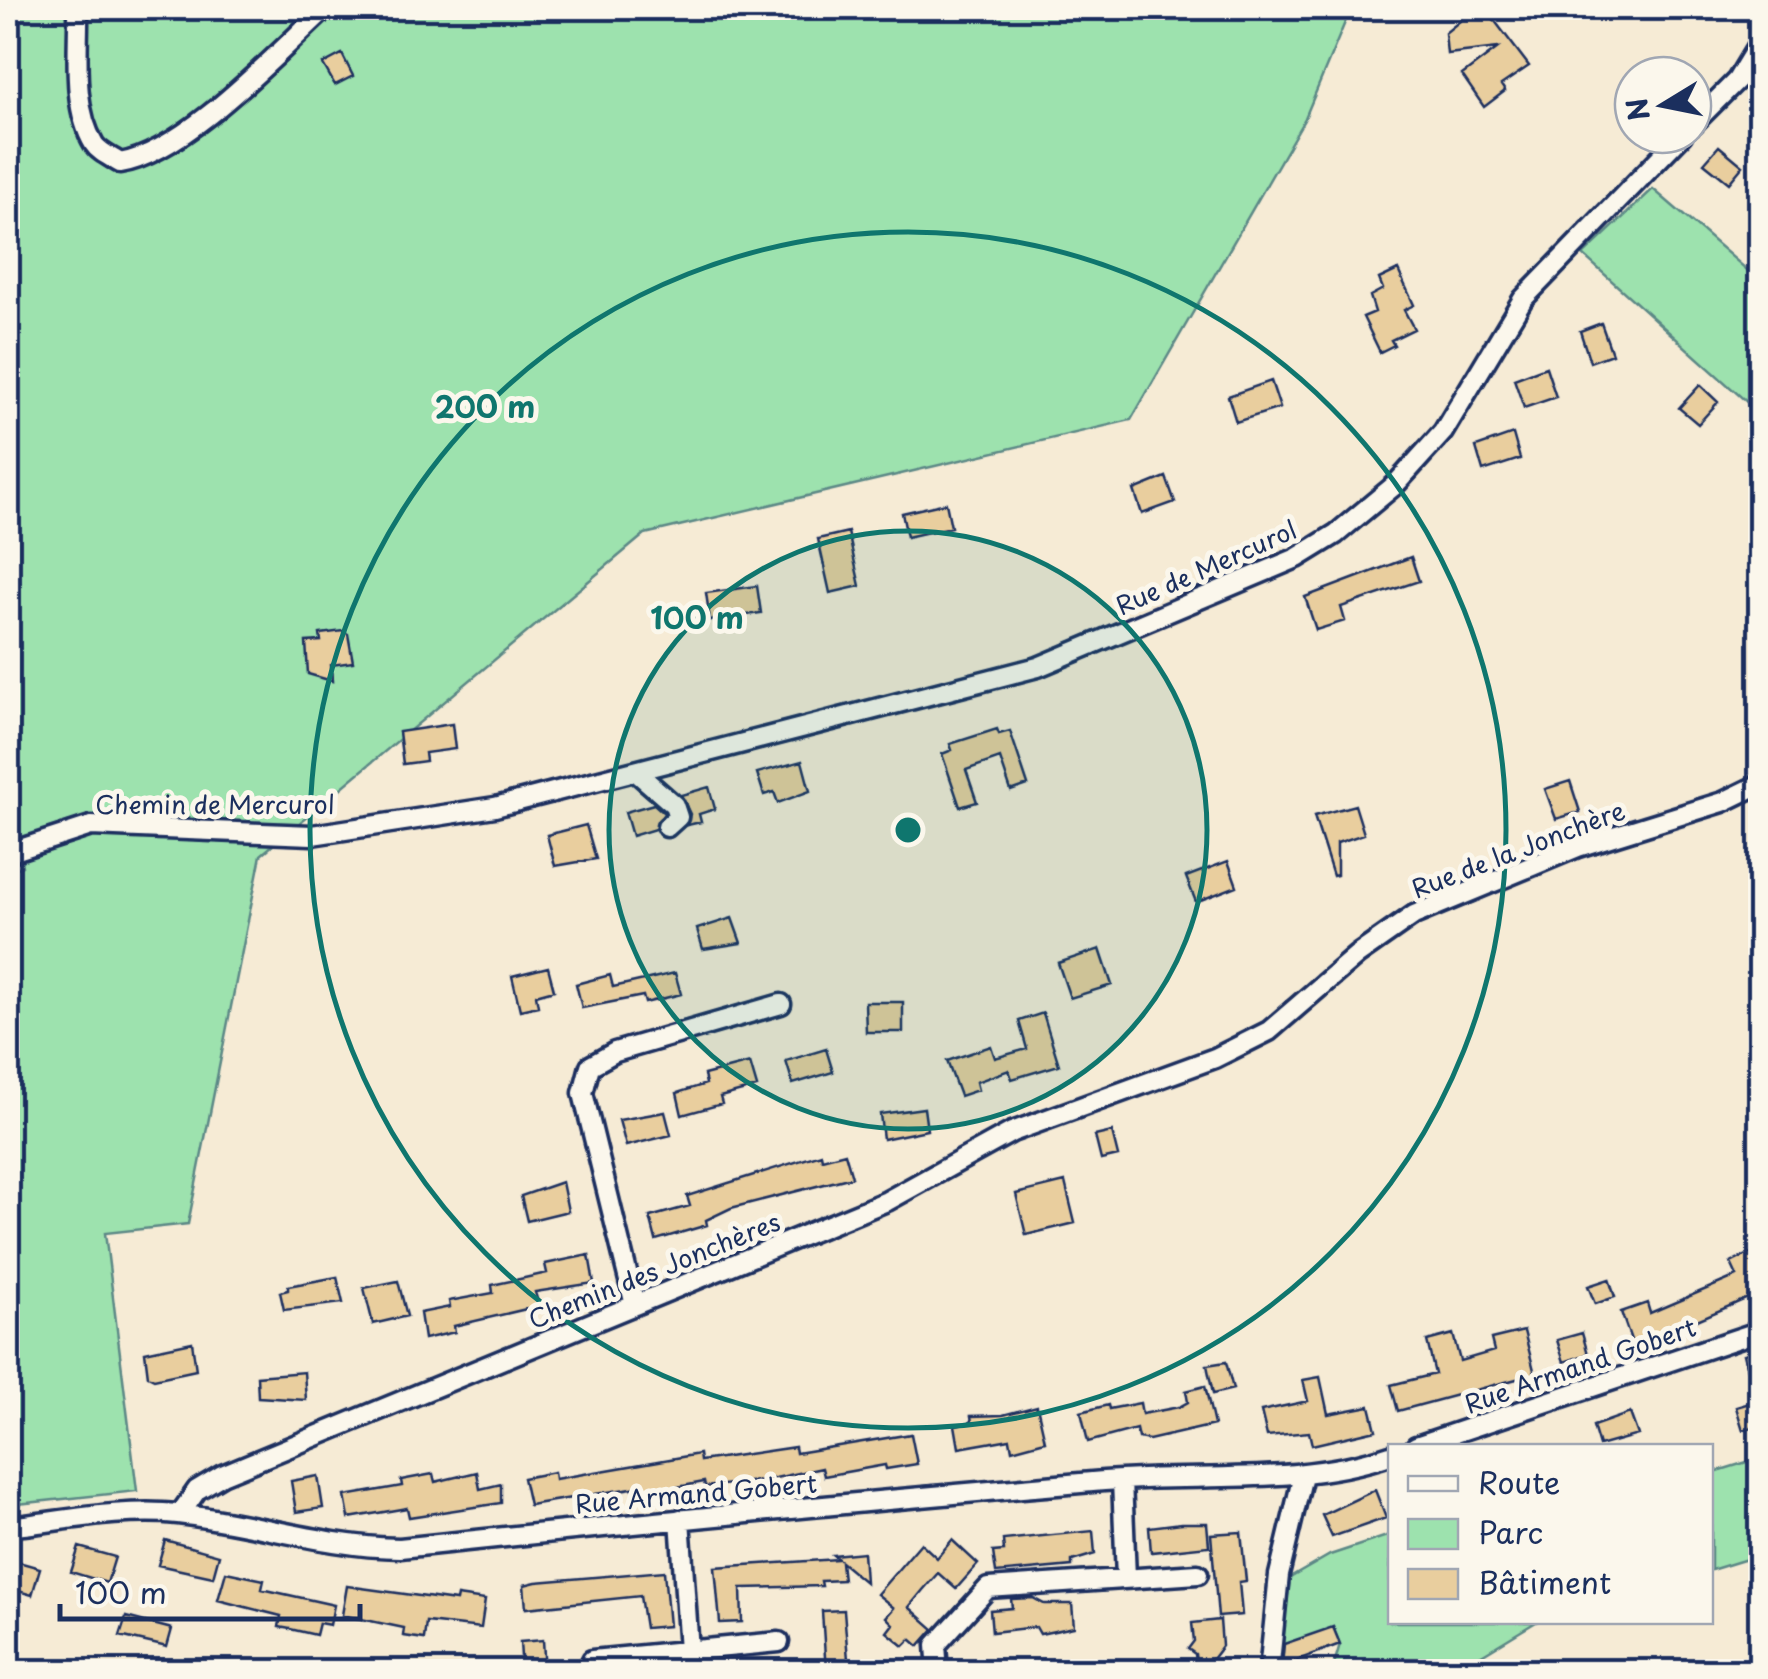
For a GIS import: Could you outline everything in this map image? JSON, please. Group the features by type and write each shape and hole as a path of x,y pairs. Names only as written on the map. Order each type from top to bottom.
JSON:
{"street":[{"path":"78,8 79,82 86,121 95,147 120,162 145,159 235,93 326,8"},
{"path":"1713,104 1737,80 1760,42"},
{"name":"Rue de Mercurol","path":"756,740 1038,666 1297,558 1336,534 1395,485 1442,432 1524,298 1663,155"},
{"name":"Chemin de Mercurol","path":"8,853 91,826 312,834 496,808 756,740"},
{"path":"635,771 674,805 678,817 674,826 668,827"},
{"name":"Rue de la Jonchère","path":"1156,1080 1215,1058 1269,1030 1358,955 1414,915 1578,847 1723,802 1760,784"},
{"path":"634,1305 583,1093 590,1066 615,1052 782,1004"},
{"name":"Chemin des Jonchères","path":"180,1514 197,1490 222,1475 887,1201 1012,1132 1156,1080"},
{"name":"Rue Armand Gobert","path":"1422,1444 1760,1331"},
{"name":"Rue Armand Gobert","path":"8,1527 137,1512 180,1514 370,1548 1122,1480 1303,1475 1345,1470 1388,1456"},
{"path":"1269,1672 1279,1575 1303,1475"},
{"path":"1122,1480 1126,1578"},
{"path":"680,1519 688,1651"},
{"path":"938,1672 936,1645 988,1588 1198,1574"},
{"path":"586,1672 592,1660 779,1642"}],"green space":[{"path":"8,8 1351,8 1305,118 1131,420 645,534 261,855 188,1224 105,1233 137,1491 8,1505 8,872 22,866 8,787"},
{"path":"1653,189 1760,281 1760,414 1583,255"},
{"path":"1760,1458 1760,1555 1713,1569 1713,1472"},
{"path":"1388,1536 1388,1624 1533,1624 1455,1671 1332,1671 1340,1644 1333,1627 1281,1652 1290,1578 1330,1555"}],"building":[{"path":"1476,8 1485,8 1529,66 1501,85 1505,91 1484,107 1462,75 1498,48 1447,54 1445,33"},
{"path":"342,54 353,76 335,85 323,64"},
{"path":"1719,146 1743,166 1729,183 1704,163"},
{"path":"1398,270 1414,305 1404,310 1414,329 1391,340 1394,345 1380,352 1363,317 1375,312 1370,296 1383,289 1379,279"},
{"path":"1601,323 1612,354 1590,362 1580,331"},
{"path":"1546,367 1556,397 1524,408 1514,379"},
{"path":"1271,381 1280,408 1236,422 1228,396"},
{"path":"1700,385 1718,402 1698,424 1679,408"},
{"path":"1513,434 1520,459 1483,471 1476,447"},
{"path":"1166,477 1175,502 1142,514 1134,490"},
{"path":"946,503 951,527 907,537 902,513"},
{"path":"848,532 860,586 830,593 818,539"},
{"path":"1411,557 1419,581 1341,607 1345,621 1316,630 1305,597"},
{"path":"757,586 761,613 710,620 706,593"},
{"path":"320,634 348,634 353,662 331,665 332,681 308,674 306,642 321,641"},
{"path":"452,724 455,749 425,753 426,761 403,764 399,732"},
{"path":"997,729 999,734 1010,731 1028,785 1011,791 1000,758 966,770 977,802 960,807 942,754 952,750 950,744"},
{"path":"802,761 810,791 778,803 774,792 764,795 757,773"},
{"path":"1570,781 1580,812 1556,819 1545,789"},
{"path":"709,787 715,809 699,814 701,822 687,825 690,814 681,795"},
{"path":"654,804 664,813 655,829 632,836 625,812"},
{"path":"1355,805 1364,834 1337,843 1337,875 1333,876 1314,816"},
{"path":"586,825 596,859 555,866 547,835"},
{"path":"1228,861 1237,886 1196,902 1186,877"},
{"path":"732,918 741,943 703,949 697,929"},
{"path":"1100,949 1112,985 1070,998 1058,963"},
{"path":"548,967 554,990 536,995 538,1006 520,1010 512,976"},
{"path":"675,973 681,994 645,1003 643,996 582,1008 576,984 610,975 613,987"},
{"path":"865,1002 903,1002 903,1032 866,1032"},
{"path":"1043,1013 1059,1065 1012,1079 1009,1070 976,1082 978,1090 960,1096 947,1061 991,1046 995,1058 1027,1049 1019,1021"},
{"path":"826,1049 833,1072 793,1084 786,1061"},
{"path":"750,1063 757,1087 720,1097 722,1104 682,1115 677,1093 706,1084 704,1075"},
{"path":"924,1108 927,1130 883,1139 880,1114"},
{"path":"665,1112 671,1135 626,1146 619,1120"},
{"path":"1112,1132 1118,1156 1101,1160 1095,1136"},
{"path":"845,1153 852,1177 731,1208 706,1220 707,1225 656,1240 650,1217 690,1206 687,1196 821,1154 822,1159"},
{"path":"562,1182 568,1211 527,1221 521,1196"},
{"path":"1065,1182 1075,1223 1026,1235 1016,1194"},
{"path":"1753,1252 1760,1269 1760,1293 1674,1330 1632,1343 1621,1312 1647,1303 1650,1313 1737,1276 1731,1263"},
{"path":"589,1255 594,1283 535,1292 539,1306 454,1326 455,1332 424,1339 420,1313 450,1307 449,1301 493,1293 492,1285 547,1273 545,1264"},
{"path":"337,1277 343,1303 284,1310 280,1292 288,1290 288,1286"},
{"path":"1609,1279 1615,1297 1595,1304 1588,1286"},
{"path":"398,1281 407,1316 373,1324 364,1288"},
{"path":"1524,1331 1535,1374 1398,1411 1391,1385 1435,1374 1427,1341 1453,1334 1460,1361 1494,1351 1491,1339"},
{"path":"1582,1333 1588,1354 1564,1362 1557,1340"},
{"path":"192,1342 196,1370 154,1379 148,1376 145,1352"},
{"path":"1760,1349 1760,1397 1755,1398 1744,1354"},
{"path":"1226,1362 1233,1389 1213,1394 1207,1365"},
{"path":"304,1372 306,1400 258,1397 257,1376"},
{"path":"1320,1377 1328,1414 1370,1406 1376,1430 1312,1445 1309,1432 1267,1436 1261,1411 1308,1401 1303,1380"},
{"path":"1205,1386 1214,1425 1149,1440 1138,1438 1136,1429 1088,1442 1081,1412 1140,1403 1142,1414 1179,1407 1188,1402 1186,1391"},
{"path":"1760,1400 1760,1425 1743,1430 1736,1407"},
{"path":"1037,1406 1045,1441 1012,1450 1010,1439 959,1448 955,1425 972,1422 971,1416 1003,1415"},
{"path":"1630,1413 1638,1435 1598,1444 1593,1426"},
{"path":"911,1434 917,1464 886,1469 885,1465 824,1476 822,1468 766,1480 705,1487 704,1482 646,1493 644,1486 529,1505 523,1478 554,1472 555,1479 699,1454 700,1461 795,1447 796,1453"},
{"path":"477,1472 480,1489 501,1484 501,1503 409,1517 407,1508 349,1518 345,1496 402,1486 401,1480 433,1474 435,1482"},
{"path":"318,1476 323,1508 296,1512 291,1481"},
{"path":"1375,1490 1386,1518 1332,1537 1322,1515"},
{"path":"1207,1523 1209,1546 1151,1552 1149,1527"},
{"path":"1093,1531 1095,1554 1072,1561 1072,1566 996,1573 993,1552 1004,1551 1003,1540"},
{"path":"1241,1532 1246,1581 1239,1582 1242,1615 1218,1617 1211,1534"},
{"path":"165,1540 219,1555 213,1577 158,1565"},
{"path":"952,1540 978,1564 956,1589 938,1573 909,1607 934,1629 919,1646 911,1639 904,1646 887,1632 893,1624 886,1617 894,1608 877,1594 921,1543 937,1558"},
{"path":"79,1547 115,1557 107,1583 71,1572"},
{"path":"863,1552 865,1582 841,1562 843,1580 821,1581 822,1586 741,1588 742,1622 720,1623 715,1567 838,1559 833,1555"},
{"path":"8,1559 40,1568 32,1595 8,1588"},
{"path":"664,1571 669,1626 645,1628 640,1596 526,1608 524,1585"},
{"path":"226,1572 264,1580 262,1589 334,1605 330,1625 319,1623 316,1635 279,1627 281,1616 218,1600"},
{"path":"347,1586 456,1601 457,1596 485,1600 481,1628 426,1622 424,1639 403,1636 404,1628 342,1615"},
{"path":"1033,1598 1044,1604 1072,1604 1074,1627 1040,1634 1036,1627 992,1632 990,1610 1012,1608 1011,1599"},
{"path":"844,1610 849,1672 826,1672 822,1611"},
{"path":"126,1617 172,1629 167,1647 120,1636"},
{"path":"1220,1620 1222,1646 1209,1663 1196,1663 1195,1654 1188,1649 1194,1641 1192,1623"},
{"path":"1333,1627 1340,1644 1282,1666 1284,1644"},
{"path":"543,1640 545,1672 522,1672 520,1642"}]}
